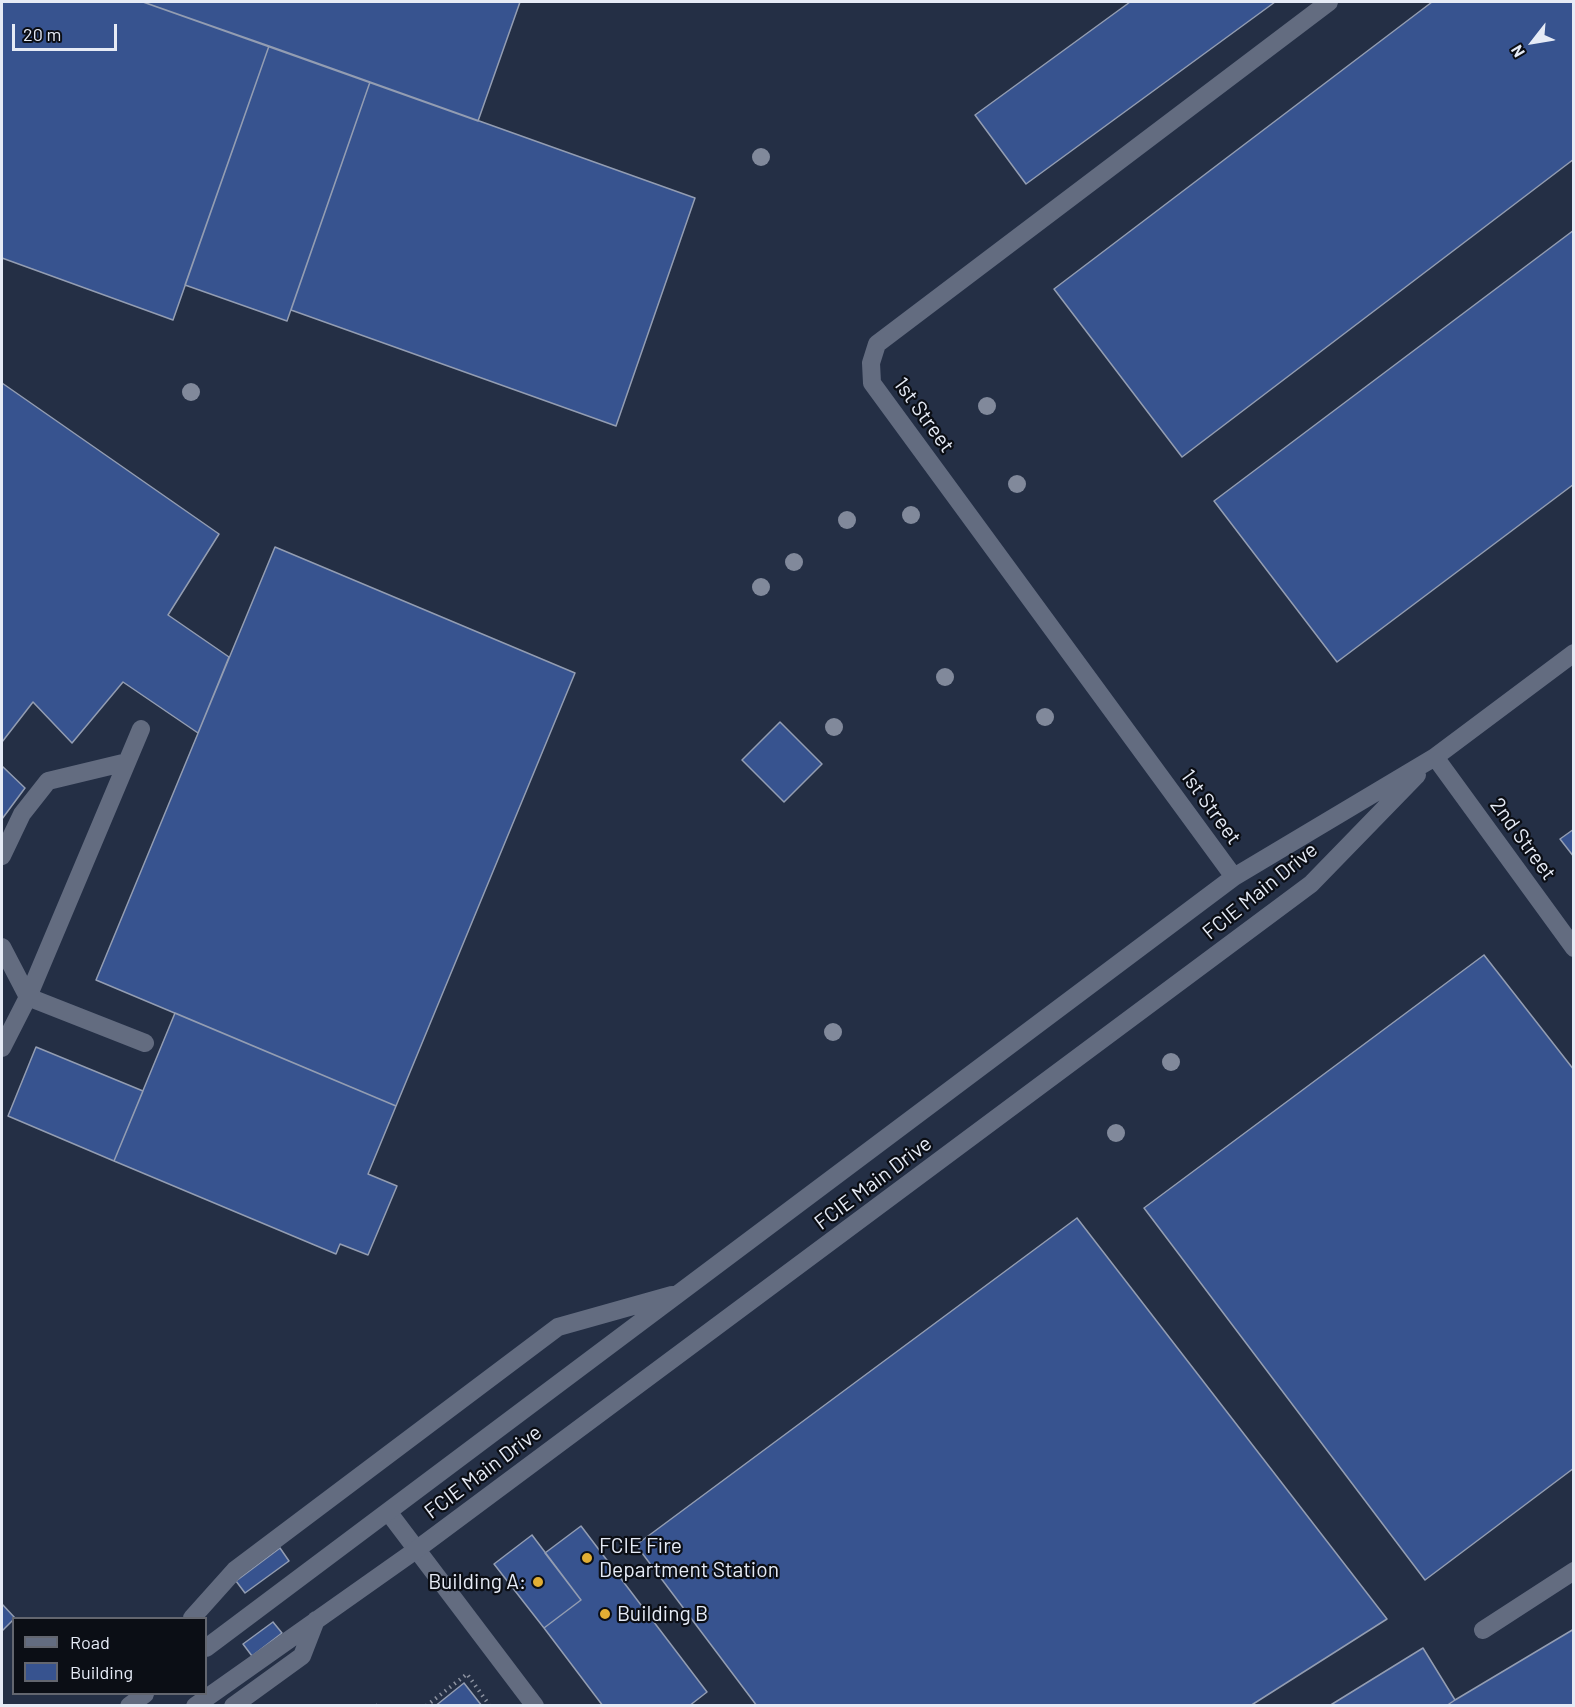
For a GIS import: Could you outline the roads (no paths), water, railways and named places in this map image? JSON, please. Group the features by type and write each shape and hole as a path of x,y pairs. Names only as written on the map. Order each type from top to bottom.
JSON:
{"street":[{"name":"1st Street","path":"1234,877 872,383 871,363 877,344 1329,2"},
{"name":"FCIE Main Drive","path":"207,1647 1234,877 1435,757 1574,653"},
{"path":"2,1048 28,997 141,729"},
{"name":"FCIE Main Drive","path":"195,1706 416,1550 1311,884 1435,757"},
{"name":"2nd Street","path":"1435,757 1574,948"},
{"path":"2,856 22,814 48,781 127,762"},
{"path":"2,947 28,997 145,1043"},
{"name":"FCIE Main Drive","path":"193,1617 235,1570 558,1327 683,1292"},
{"path":"389,1513 535,1706"},
{"path":"1483,1630 1574,1571"},
{"path":"233,1706 302,1656 316,1620"},
{"path":"129,1706 144,1695"}],"place":[{"name":"FCIE Fire Department Station","path":"587,1558"},
{"name":"Building A:","path":"538,1582"},
{"name":"Building B","path":"605,1614"}]}
